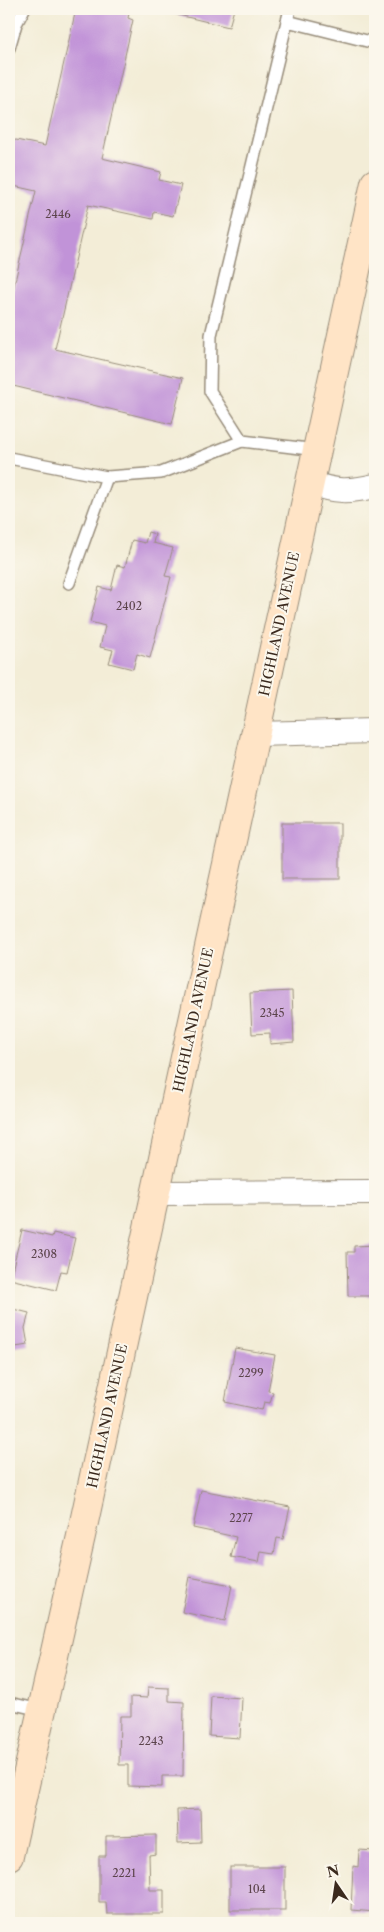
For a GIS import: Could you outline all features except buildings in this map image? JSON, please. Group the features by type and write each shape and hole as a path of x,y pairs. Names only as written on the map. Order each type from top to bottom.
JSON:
{"main road":[{"name":"HIGHLAND AVENUE","path":"9,1856 375,183"}],"street":[{"path":"310,484 342,491 375,486"},
{"path":"255,734 375,731"},
{"path":"155,1193 375,1192"}],"lane":[{"path":"9,48 16,24 24,9"},
{"path":"242,441 210,391 211,336 288,15 375,43"},
{"path":"9,458 107,477 161,473 242,441 317,450"},
{"path":"69,583 107,477"},
{"path":"9,1703 41,1710"}]}
